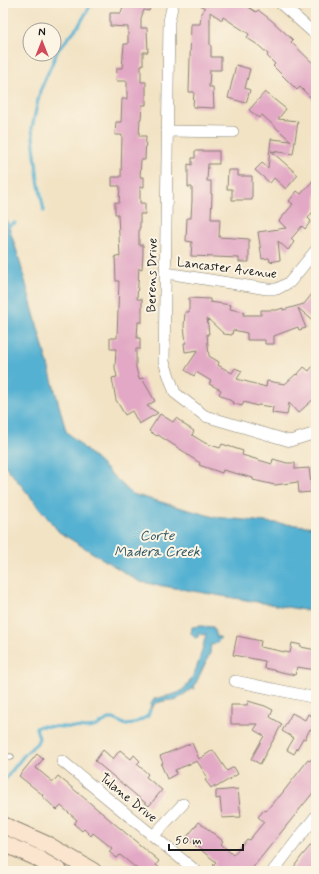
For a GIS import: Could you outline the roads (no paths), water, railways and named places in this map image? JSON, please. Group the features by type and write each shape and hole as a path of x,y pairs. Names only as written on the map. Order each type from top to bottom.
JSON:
{"main road":[{"path":"3,825 56,850 93,871"},
{"path":"3,834 30,845 56,850"},
{"path":"3,843 35,857 59,871"}],"street":[{"name":"Berens Drive","path":"173,3 169,21 164,362 175,393 205,416 290,441 316,433"},
{"path":"280,3 316,35"},
{"path":"167,131 233,132"},
{"name":"Lancaster Avenue","path":"166,273 268,289 277,289 290,282 316,250"},
{"path":"235,681 316,698"},
{"name":"Tulane Drive","path":"62,761 196,871"},
{"path":"154,836 184,804"},
{"path":"273,871 316,816"}],"lane":[{"path":"3,757 11,757"}],"water":[{"name":"Corte Madera Creek","path":"3,209 18,255 66,431 132,494 214,517 316,527 316,612 140,582 59,532 3,463"},
{"path":"192,627 213,627 217,637 220,637 220,639 214,645 211,644 210,653 194,687 195,689 191,689 175,701 168,700 156,703 150,710 154,699 172,695 181,691 191,680 198,665 206,634 202,635 199,633 198,637 195,638 191,634"}],"waterway":[{"path":"44,211 38,180 32,128 40,91 58,50 79,25 92,3"},
{"path":"3,228 15,223"},
{"path":"3,782 25,754 37,743 39,738 36,728 40,726 89,728 97,726 108,719 114,719 126,725 133,724 148,716 150,710"}]}
